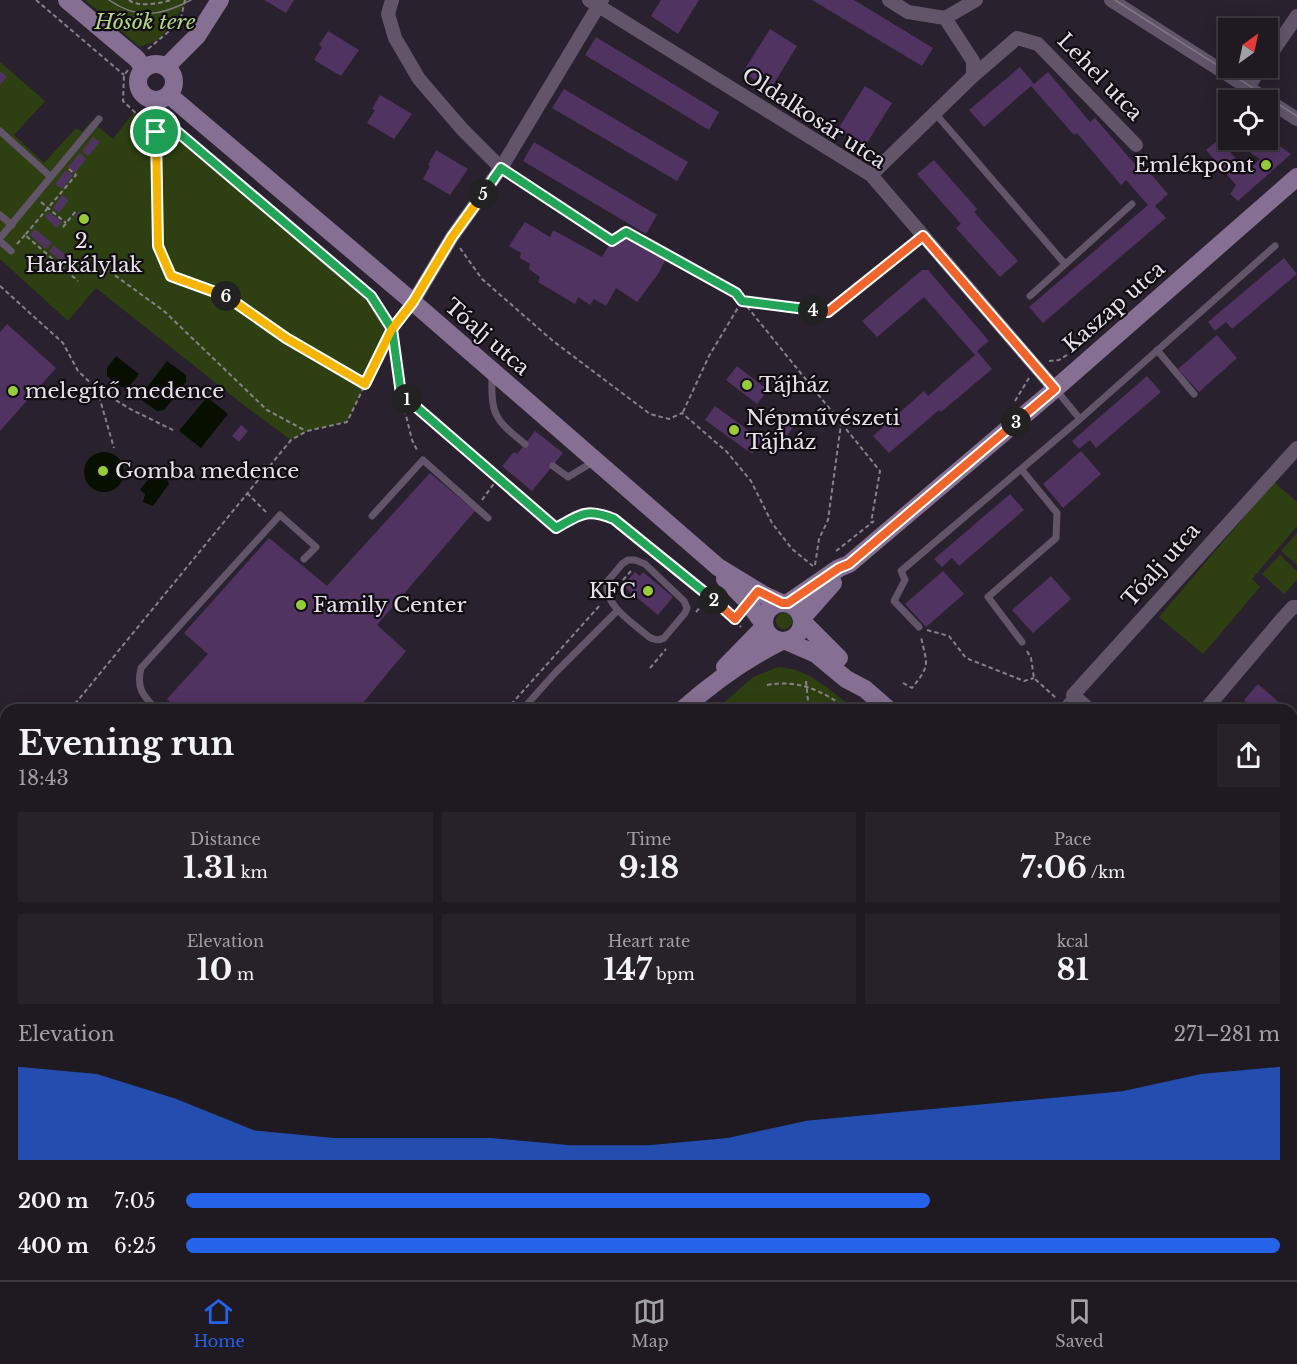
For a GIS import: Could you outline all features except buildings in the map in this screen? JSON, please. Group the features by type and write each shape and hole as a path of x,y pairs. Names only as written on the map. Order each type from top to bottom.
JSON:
{"street":[{"path":"67,0 140,64 158,64 166,67 173,76 174,88 169,95 159,101 149,100 141,94 138,87 140,64"},
{"path":"166,67 197,36 220,0"},
{"path":"392,0 388,14 395,38 419,79 462,129 501,168"},
{"path":"889,0 908,12 945,18 976,0"},
{"path":"1111,0 1297,119"},
{"path":"413,302 452,237 501,168 597,2"},
{"name":"Oldalkosár utca","path":"597,2 870,175 1055,389"},
{"path":"1278,44 1297,16"},
{"path":"870,175 973,76 973,61 945,18"},
{"name":"Lehel utca","path":"973,76 1017,38 1038,44 1136,145"},
{"path":"1247,88 1254,78"},
{"name":"Tóalj utca","path":"169,95 413,302 718,567 764,595 785,603"},
{"name":"Kaszap utca","path":"785,603 849,564 1055,389 1297,177"},
{"name":"Tóalj utca","path":"1066,703 1297,448"},
{"name":"Kaszap utca","path":"802,620 844,573 849,564"},
{"name":"Tóalj utca","path":"718,567 722,576 748,602 763,625"},
{"path":"714,683 723,669 763,625 766,611 770,607 785,603 798,610 802,620 854,671 865,689"},
{"path":"1210,704 1282,619 1293,607 1297,607"},
{"path":"689,704 714,683 760,652 783,641 791,640 800,632 802,620"},
{"path":"763,625 770,637 816,654 846,679 865,689 882,704"}],"lane":[{"path":"934,112 1065,264"},
{"path":"11,251 0,240 99,119"},
{"path":"0,131 51,177"},
{"path":"501,168 612,241"},
{"path":"1030,296 1132,204"},
{"path":"0,214 12,225"},
{"path":"828,312 923,236"},
{"path":"919,627 894,601 905,580 901,571 1080,419 1275,246"},
{"path":"1157,350 1194,394"},
{"path":"492,371 492,400 500,424 525,444"},
{"path":"1055,389 1080,419"},
{"path":"372,516 423,460 488,518"},
{"path":"553,466 568,477 596,461"},
{"path":"1021,469 1057,513 1056,538 988,597 1022,642"},
{"path":"152,704 140,690 138,683 141,668 280,515 315,547 304,559"},
{"path":"628,560 640,561 680,595 687,609 664,638 655,640 649,637 618,610 608,597 607,582 622,564 628,560"},
{"path":"528,704 618,610"}],"path":[{"path":"36,0 124,75"},
{"path":"129,0 133,4 162,3 172,0"},
{"path":"124,75 140,64 180,22 185,0"},
{"path":"124,75 123,101 156,132 158,246 171,276 229,297 286,338 365,384"},
{"path":"156,132 173,128 371,296 392,329 401,394 412,440 423,460"},
{"path":"62,164 76,176 25,235 78,281"},
{"path":"35,196 66,223"},
{"path":"63,227 76,211"},
{"path":"612,241 626,232 736,293 880,471 871,523 831,555"},
{"path":"452,237 482,279 553,341 650,414 669,419 682,413 710,356 742,301"},
{"path":"109,271 164,312 267,410 307,431"},
{"path":"0,286 63,343 78,371 97,389 132,410 175,430"},
{"path":"742,301 828,312"},
{"path":"75,704 291,440 307,431 347,422 392,329 413,302"},
{"path":"97,389 114,448"},
{"path":"401,394 556,528 583,513 599,513 614,519 735,619 748,602"},
{"path":"682,413 728,452 751,481 772,523 792,549 815,568"},
{"path":"815,568 819,539 828,520 842,423"},
{"path":"476,507 498,478"},
{"path":"247,493 275,520"},
{"path":"511,704 651,549"},
{"path":"810,573 823,562"},
{"path":"903,683 912,688 927,668 919,627 949,636 966,658 1024,681 1034,678"},
{"path":"1022,642 1031,658 1034,678 1066,703"},
{"path":"767,685 782,682 806,683 840,704"},
{"path":"806,683 809,704"}],"green space":[{"name":"Hősök tere","path":"85,0 188,0 160,39 140,47"},
{"path":"0,62 45,101 14,135 44,163 76,128 82,132 91,121 113,139 134,112 156,132 173,128 371,296 392,329 347,422 307,431 291,440 96,288 68,321 0,259"},
{"path":"1274,482 1297,502 1297,526 1252,579 1260,587 1203,654 1159,617"},
{"path":"1297,533 1297,565 1281,551"},
{"path":"1280,555 1297,571 1297,580 1284,594 1262,574"},
{"path":"781,613 787,613 792,621 790,627 781,629 776,624 776,618"},
{"path":"778,667 789,668 810,676 848,704 723,704 753,677"}],"shaded area":[{"path":"116,356 139,374 129,387 121,387 107,376 107,368"},
{"path":"167,361 186,375 186,382 164,410 157,411 139,398"},
{"path":"207,397 228,414 201,448 179,431"},
{"name":"Gomba medence","path":"104,452 118,458 124,472 118,486 104,492 90,486 84,472 90,458"},
{"path":"152,474 159,479 162,476 166,477 169,484 153,506 143,502 145,494 140,490"}],"tram line":[{"path":"109,0 129,11 149,14 169,10 191,0"},
{"path":"1115,0 1297,116"}],"place":[{"name":"Emlékpont","path":"1266,165"},
{"name":"2. Harkálylak","path":"84,219"},
{"name":"Tájház","path":"747,385"},
{"name":"melegítő medence","path":"13,391"},
{"name":"Népművészeti Tájház","path":"734,430"},
{"name":"Gomba medence","path":"103,471"},
{"name":"KFC","path":"648,591"},
{"name":"Family Center","path":"301,605"}],"route":[{"path":"156,132 158,246 171,276 229,297 286,338 365,384 392,329 413,302 452,237 501,168 612,241 626,232 736,293 742,301 828,312 923,236 1055,389 849,564 839,568 788,603 782,603 758,591 735,619 710,596 614,519 599,513 583,513 556,528 401,394 392,329 371,296 173,128 156,132"}]}
